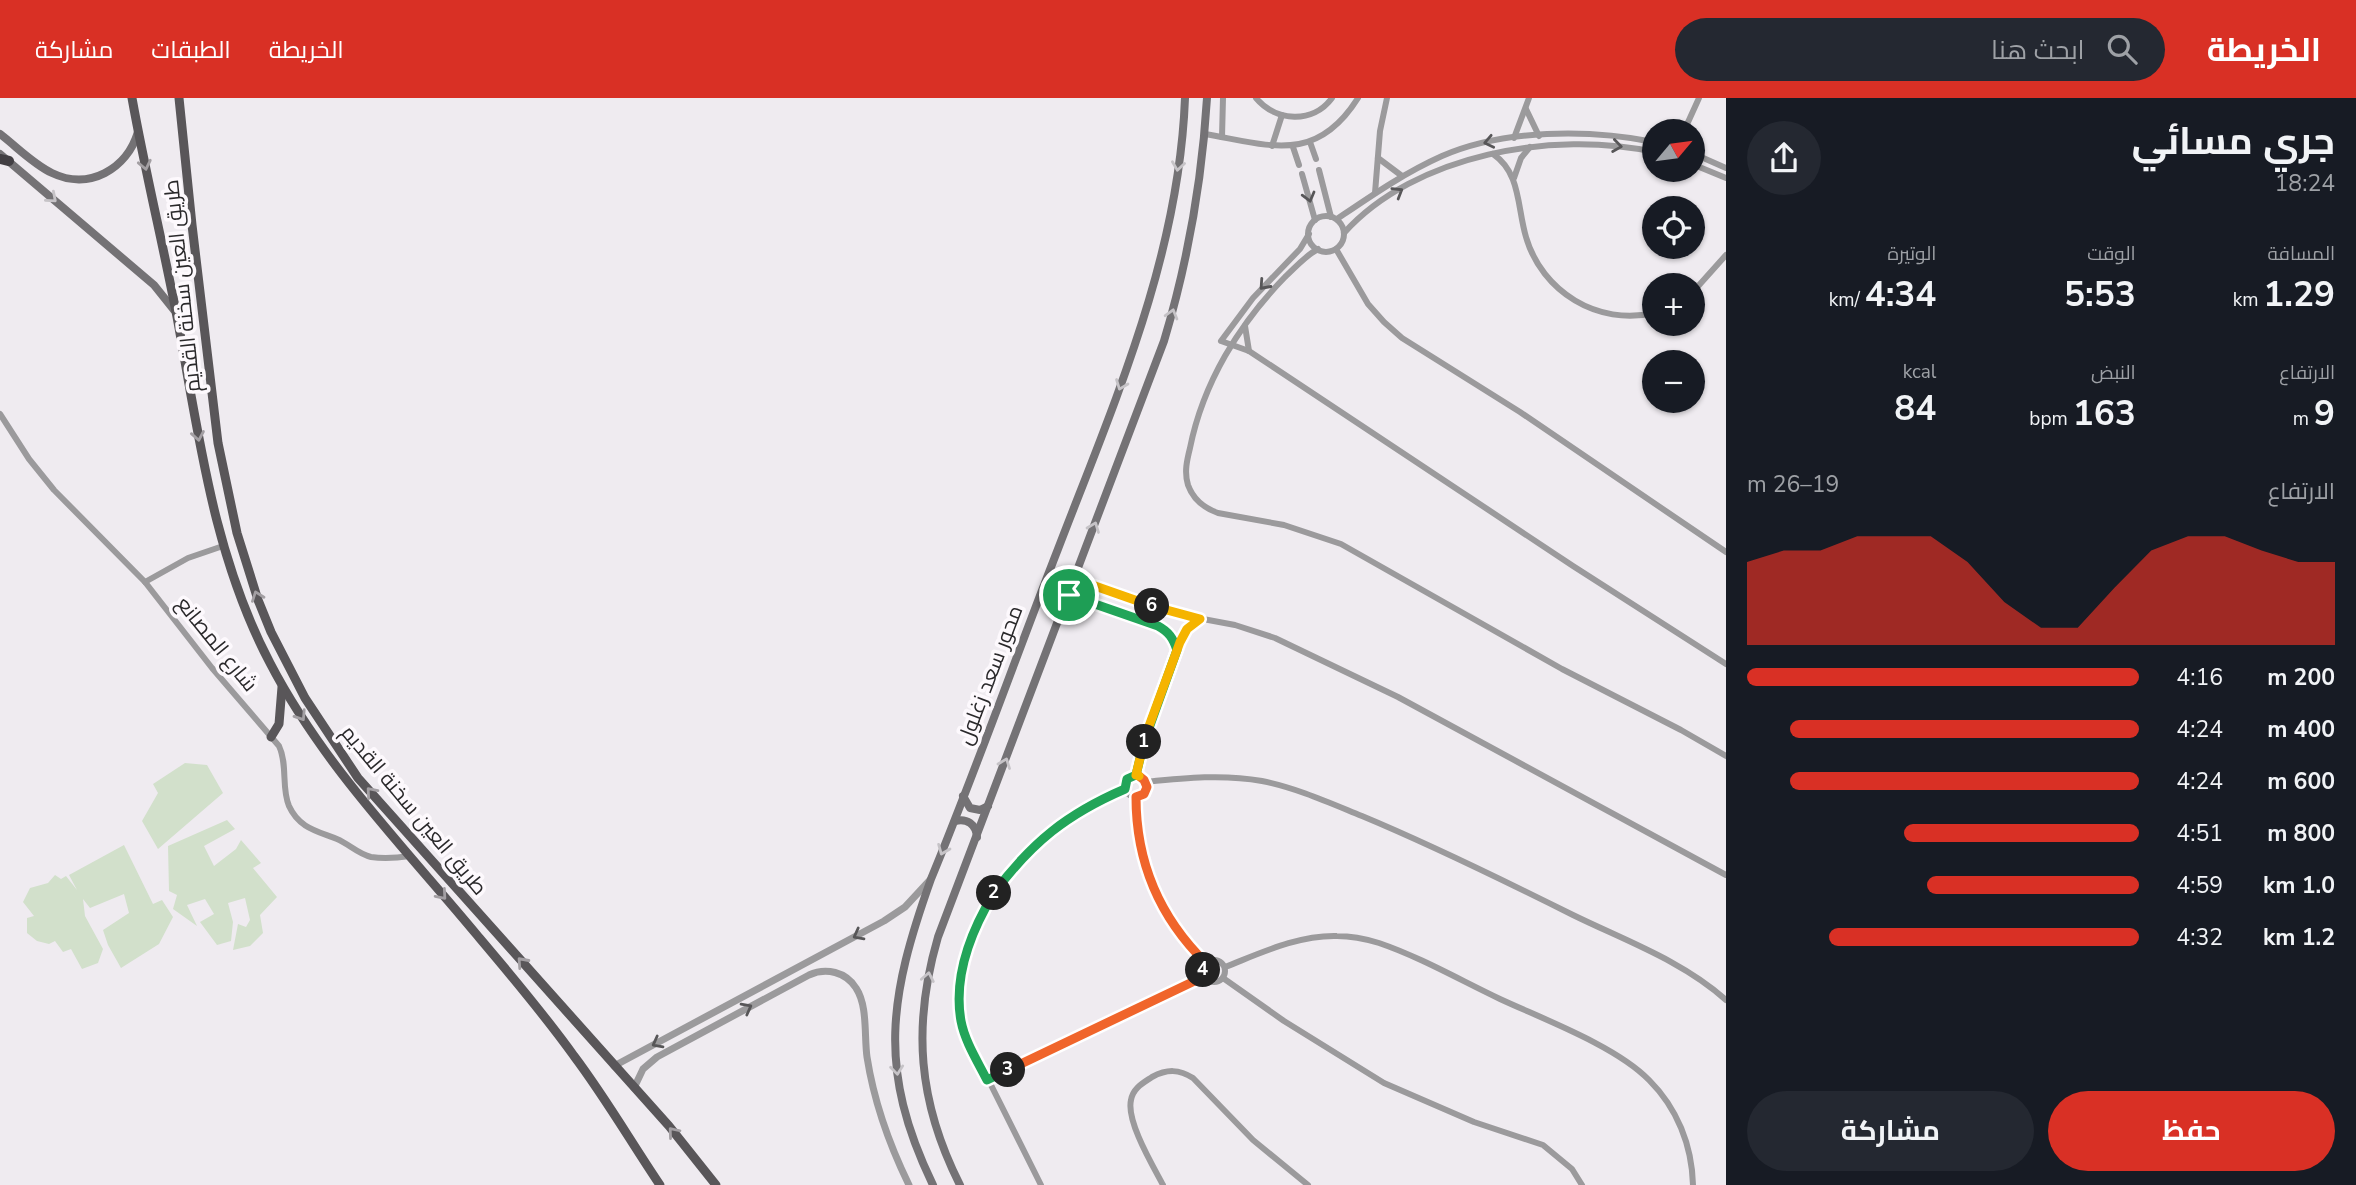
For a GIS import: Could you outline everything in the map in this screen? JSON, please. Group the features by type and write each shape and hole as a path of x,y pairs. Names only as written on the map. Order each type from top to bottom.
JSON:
{"main road":[{"name":"طريق العين سخنة القديم","path":"132,98 177,314 199,446 223,546 255,634 282,685 338,770 566,1045 660,1185"},
{"name":"طريق العين سخنة القديم","path":"180,98 218,443 237,533 271,632 305,698 358,778 669,1126 716,1185"},
{"name":"محور سعد زغلول","path":"933,1185 906,1120 900,1092 895,1035 902,970 912,931 1129,363 1147,308 1174,198 1185,98"},
{"path":"960,1185 937,1135 923,1069 922,1021 930,965 1152,377 1188,254 1205,134 1207,98"},
{"path":"0,135 48,172 79,180 95,177 117,166 132,148 138,132"},
{"path":"3,158 154,285 177,314"},
{"path":"271,737 279,724 282,685"},
{"path":"962,796 970,808 979,810 988,806"},
{"path":"955,821 970,822 977,837"}],"street":[{"path":"1222,136 1223,98"},
{"path":"1256,98 1264,107 1282,115 1297,117 1309,116 1332,98"},
{"path":"1205,134 1272,146 1293,146 1310,142 1333,128 1357,98"},
{"path":"1375,193 1382,117 1387,98"},
{"path":"1514,138 1529,98"},
{"path":"1691,119 1699,98"},
{"path":"1526,109 1539,136"},
{"path":"1272,146 1282,115"},
{"path":"1579,134 1579,143"},
{"path":"1315,220 1321,217 1334,218 1402,176 1466,148 1514,138 1579,134 1642,141"},
{"path":"1310,142 1316,159"},
{"path":"1309,234 1311,243 1318,249 1327,252 1336,249 1342,243 1344,233 1385,200 1430,175 1493,153 1579,143 1642,150"},
{"path":"1293,146 1299,164"},
{"path":"1514,178 1518,164 1530,147"},
{"path":"1493,153 1508,167 1514,178 1527,240 1537,262 1551,281 1570,298 1599,312 1630,317 1642,315"},
{"path":"1378,158 1402,176"},
{"path":"1705,158 1726,168"},
{"path":"1425,164 1430,175"},
{"path":"1705,169 1726,177"},
{"path":"1319,170 1334,218 1344,233"},
{"path":"1302,174 1315,220 1309,234 1300,248 1265,284 1221,341 1249,351 1726,664"},
{"path":"1318,249 1293,269 1245,323 1206,393 1191,439 1186,474 1188,485 1199,503 1218,513 1284,526 1341,544 1562,669 1726,756"},
{"path":"1336,249 1368,304 1402,338 1520,412 1726,552"},
{"path":"1705,278 1726,255"},
{"path":"1245,323 1249,351"},
{"name":"شارع المصانع","path":"0,414 29,459 54,490 145,582 271,737 283,756 289,804 304,826 370,856 410,856"},
{"path":"145,582 188,558 223,546"},
{"path":"1075,579 1171,613 1235,625 1275,638 1398,697 1726,875"},
{"path":"1069,595 1166,630 1173,638 1177,650"},
{"path":"1166,630 1171,613"},
{"path":"1136,775 1145,737 1177,650 1187,629 1200,619"},
{"path":"1136,775 1146,782 1146,791 1136,797 1129,795 1125,789 1127,779 1136,775"},
{"path":"1146,782 1192,777 1232,777 1264,782 1315,797 1492,874 1672,964 1726,1000"},
{"path":"1041,1185 967,1041 959,1004 961,971 975,927 993,893 1007,876 1053,828 1090,804 1125,789"},
{"path":"1136,797 1139,838 1153,887 1179,933 1206,963"},
{"path":"614,1066 884,921 905,907 931,880"},
{"path":"1225,967 1274,947 1312,937 1357,938 1397,950 1591,1041 1630,1064 1649,1080 1678,1119 1686,1140 1693,1185"},
{"path":"1223,978 1211,982 1203,969 1206,963 1217,960 1225,967"},
{"path":"1223,978 1225,967"},
{"path":"634,1088 643,1069 657,1057 814,972 830,971 847,978 858,992 862,1003 867,1057 877,1104 909,1185"},
{"path":"987,1080 1205,976"},
{"path":"1223,978 1292,1027 1384,1083 1474,1122 1543,1145 1572,1169 1582,1185"},
{"path":"1163,1185 1132,1118 1130,1101 1138,1086 1157,1074 1171,1070 1193,1078 1253,1140 1308,1185"}],"green space":[{"path":"185,763 207,765 223,793 158,849 142,821 158,793 153,784"},
{"path":"227,820 235,829 204,846 214,866 236,849 241,840 261,863 253,868 277,897 260,915 263,933 250,946 233,950 238,924 246,927 250,920 245,898 228,903 233,922 231,941 217,945 200,922 214,914 205,899 187,905 197,926 173,909 177,895 169,891 168,846"},
{"path":"124,845 153,904 162,900 173,917 159,944 121,968 103,930 129,913 124,894 90,908 83,899 85,916 103,949 98,963 82,969 71,949 63,952 55,941 49,944 37,941 27,933 27,918 34,916 23,902 30,888 48,883 55,875 61,879 66,876 77,890 69,875"}],"route":[{"path":"1069,595 1075,579 1171,613 1200,619 1187,629 1180,642 1145,737 1140,755 1136,775 1146,782 1147,787 1144,794 1136,797 1139,838 1153,887 1164,911 1179,933 1206,963 1203,969 1205,976 987,1080 967,1041 959,1004 961,971 975,927 993,893 1053,828 1090,804 1125,789 1127,779 1136,775 1145,737 1177,650 1173,638 1166,630 1069,595"}]}
